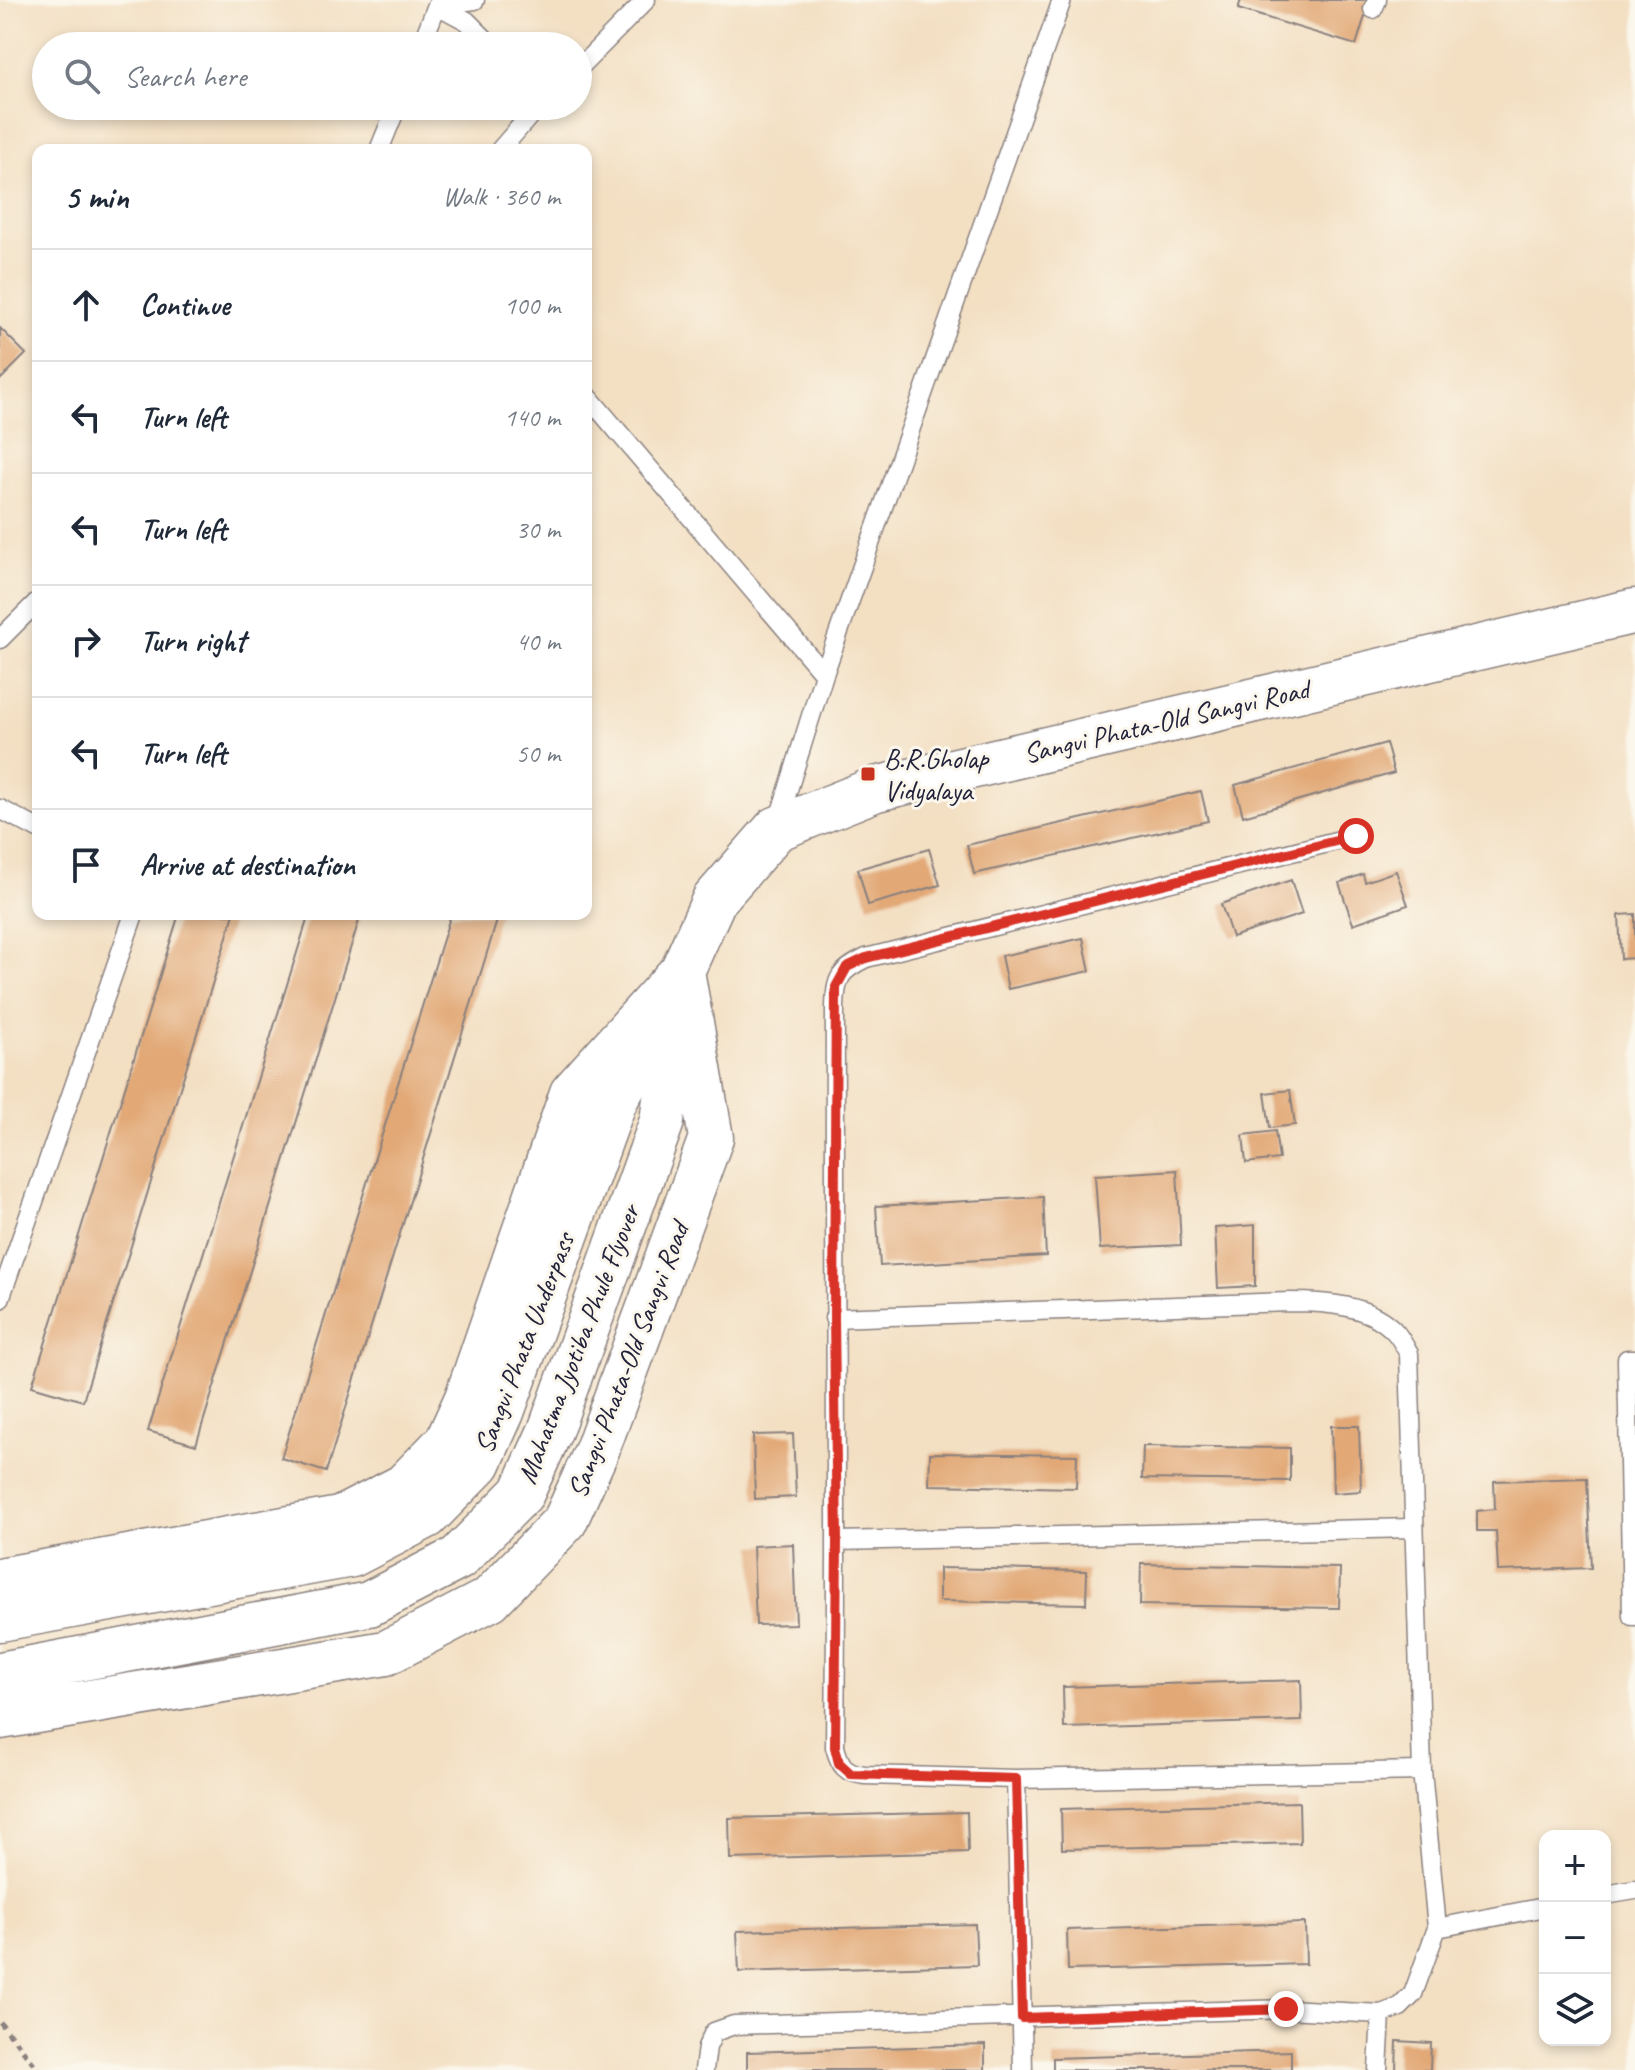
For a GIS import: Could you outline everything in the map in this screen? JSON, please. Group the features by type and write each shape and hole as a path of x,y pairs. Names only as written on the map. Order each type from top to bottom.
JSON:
{"main road":[{"name":"Sangvi Phata-Old Sangvi Road","path":"0,1580 340,1519 404,1486 447,1442 467,1398 572,1093 682,971 714,900 776,829 876,789 1635,611"},
{"name":"Sangvi Phata-Old Sangvi Road","path":"0,1717 386,1653 490,1599 565,1521 597,1450 711,1138 682,971"},
{"name":"Mahatma Jyotiba Phule Flyover","path":"0,1674 369,1604 458,1558 522,1493 550,1431 662,1121 682,971"},
{"name":"Sangvi Phata Underpass","path":"0,1619 352,1555 427,1516 479,1463 502,1412 614,1103 682,971"}],"lane":[{"path":"431,3 475,0"},
{"path":"592,55 646,0"},
{"path":"776,829 824,674 1062,0"},
{"path":"424,32 431,3"},
{"path":"431,3 467,21 478,32"},
{"path":"381,144 391,120"},
{"path":"505,144 526,120"},
{"path":"592,401 824,674"},
{"path":"0,639 32,607"},
{"path":"0,809 32,826"},
{"path":"1356,836 881,954 847,967 836,987 835,997 835,1747 839,1763 851,1774 1016,1779 1422,1771"},
{"path":"0,1299 132,920"},
{"path":"704,2070 707,2047 714,2032 734,2025 1286,2009 1381,2014 1400,2007 1413,1994 1437,1928 1422,1771 1409,1354 1395,1332 1377,1318 1331,1302 834,1318"},
{"path":"1635,1359 1627,1359 1632,1487 1632,1616 1635,1616"},
{"path":"837,1541 1414,1528"},
{"path":"1016,1779 1023,2070"},
{"path":"1611,1894 1635,1890"},
{"path":"1437,1928 1539,1908"},
{"path":"1378,2070 1381,2014"}],"path":[{"path":"0,2022 39,2070"}],"building":[{"path":"1241,0 1370,0 1356,45 1238,9"},
{"path":"0,328 26,354 0,380"},
{"path":"1386,743 1394,773 1243,816 1235,785"},
{"path":"1201,791 1208,821 974,874 967,845"},
{"path":"929,849 940,885 868,905 858,869"},
{"path":"1396,871 1408,905 1353,924 1339,883 1363,874 1365,882"},
{"path":"1291,880 1302,914 1232,937 1221,904"},
{"path":"1635,914 1635,958 1621,959 1619,915"},
{"path":"177,920 232,920 83,1401 32,1386"},
{"path":"307,920 359,920 196,1445 148,1431"},
{"path":"449,920 497,920 326,1472 281,1458"},
{"path":"1083,938 1090,971 1008,989 1001,956"},
{"path":"1290,1090 1295,1125 1270,1128 1265,1093"},
{"path":"1275,1131 1279,1159 1246,1163 1243,1135"},
{"path":"1177,1170 1181,1245 1100,1249 1095,1175"},
{"path":"1043,1197 1046,1256 880,1266 876,1206"},
{"path":"1255,1225 1255,1286 1218,1288 1215,1228"},
{"path":"1331,1426 1359,1426 1361,1491 1333,1493"},
{"path":"793,1434 796,1497 755,1499 753,1435"},
{"path":"1143,1446 1290,1448 1290,1481 1142,1479"},
{"path":"930,1453 1077,1455 1076,1488 929,1485"},
{"path":"1587,1478 1591,1568 1498,1571 1496,1531 1477,1531 1477,1511 1495,1509 1494,1481"},
{"path":"793,1544 796,1624 756,1625 753,1546"},
{"path":"1141,1564 1340,1568 1339,1608 1140,1605"},
{"path":"939,1568 1087,1571 1086,1604 939,1601"},
{"path":"1301,1680 1302,1721 1064,1728 1063,1687"},
{"path":"1299,1802 1300,1843 1062,1849 1061,1809"},
{"path":"967,1812 968,1852 730,1859 729,1818"},
{"path":"1305,1923 1306,1964 1068,1970 1067,1930"},
{"path":"975,1924 977,1965 739,1972 737,1931"},
{"path":"1397,2041 1431,2043 1430,2070 1396,2070"},
{"path":"985,2045 985,2070 747,2070 747,2052"},
{"path":"1291,2051 1291,2070 1053,2070 1053,2058"}],"place":[{"name":"B.R.Gholap Vidyalaya","path":"868,774"}],"route":[{"path":"1286,2009 1022,2018 1016,1779 851,1774 839,1763 835,1747 836,987 847,967 866,958 1356,836"}]}
